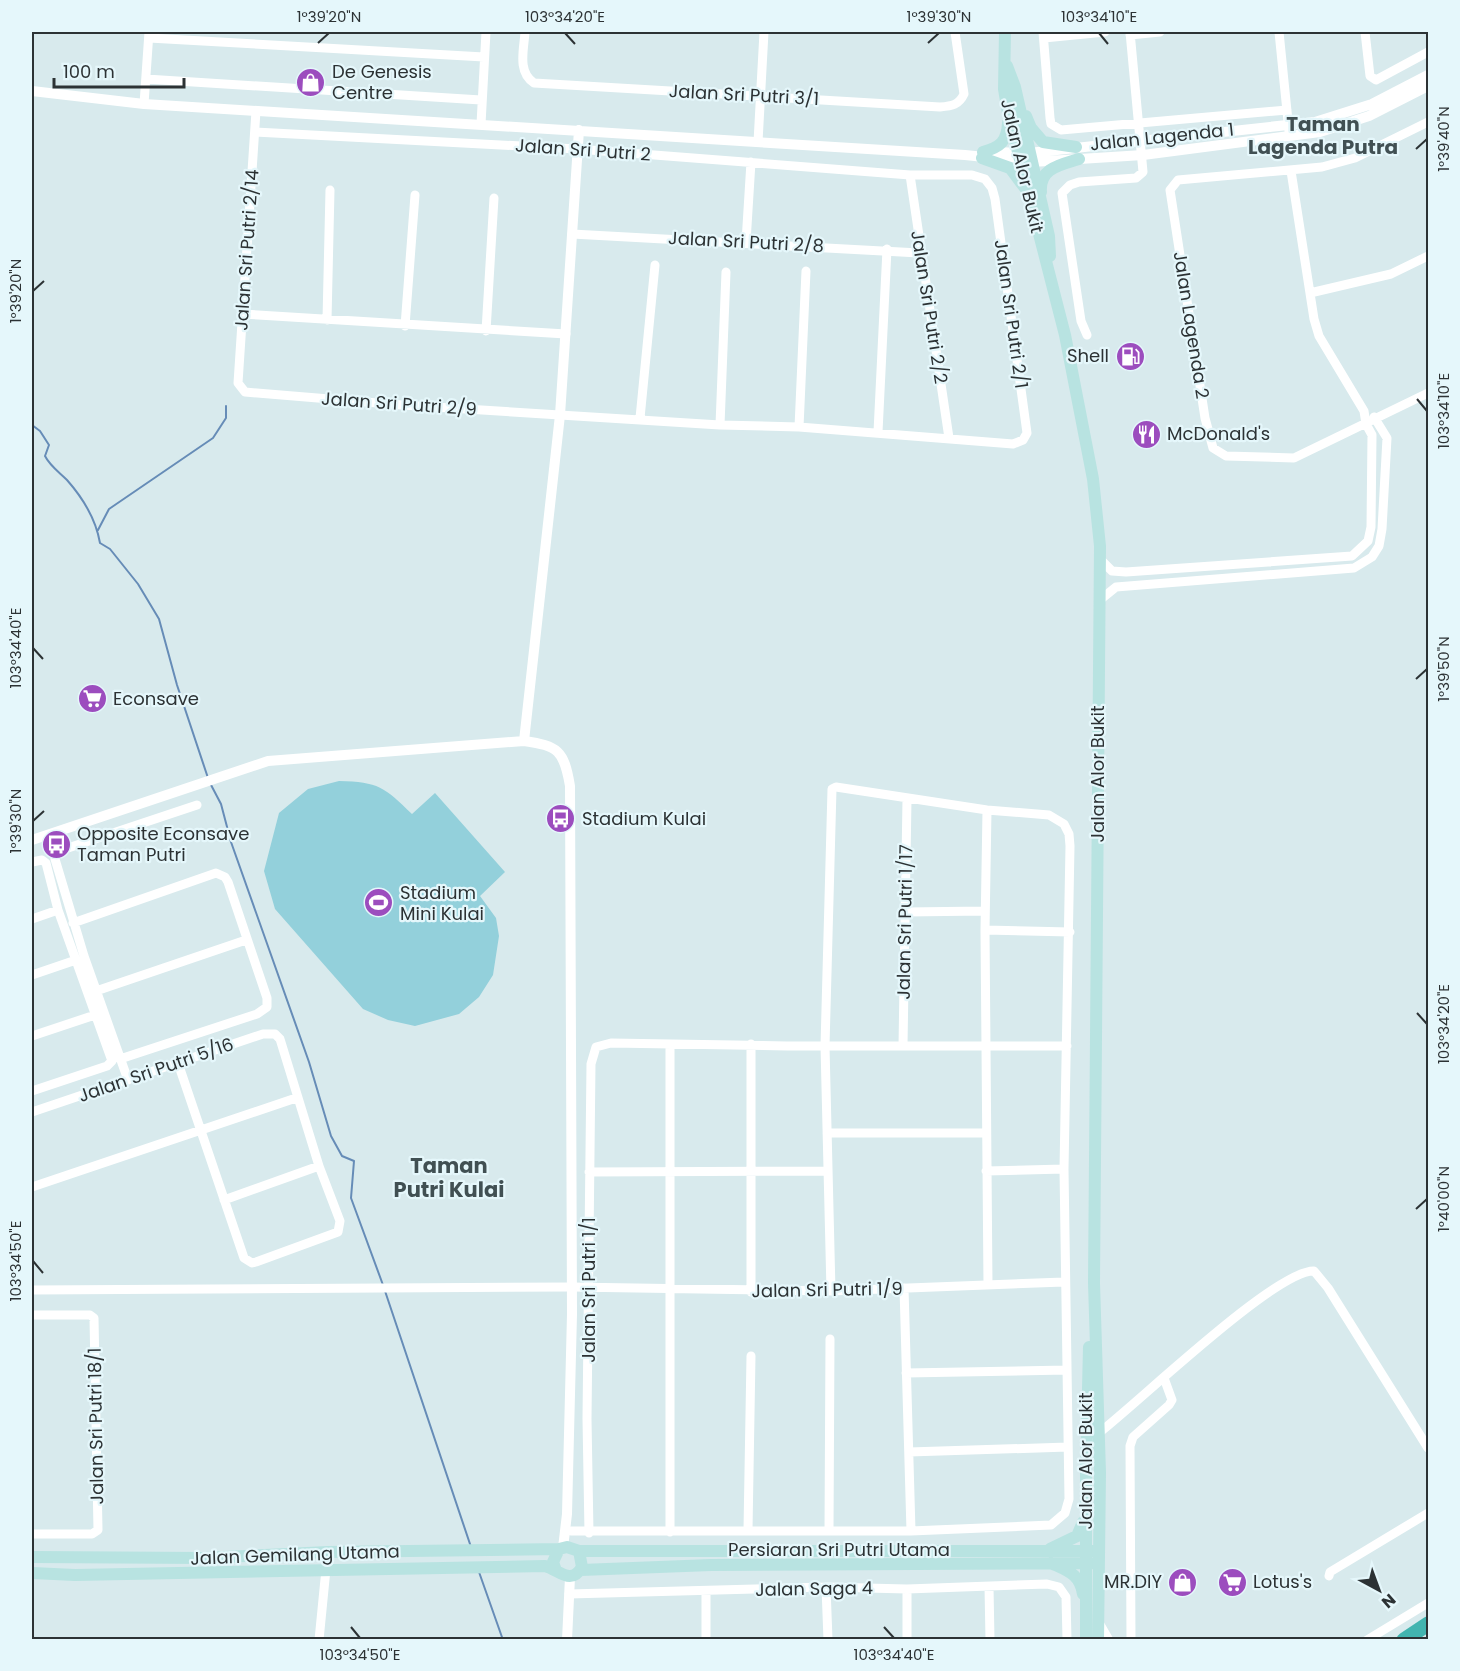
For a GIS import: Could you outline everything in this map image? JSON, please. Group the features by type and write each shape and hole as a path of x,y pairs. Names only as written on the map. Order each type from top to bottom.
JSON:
{"highway":[{"path":"1404,1640 1428,1624"},
{"path":"1423,1640 1428,1636"}],"main road":[{"name":"Jalan Alor Bukit","path":"1005,32 1004,89 1008,113 1025,157"},
{"name":"Jalan Alor Bukit","path":"1005,61 1015,87 1025,157 1038,213 1039,238 1050,269 1093,479 1100,560 1094,1284 1098,1434 1092,1557 1092,1618 1086,1640"},
{"path":"1015,87 1037,137 1051,145 1077,153"},
{"path":"982,155 1003,144 1007,135 1008,113"},
{"path":"1038,213 1042,177 1077,153"},
{"path":"982,155 1010,168 1022,182 1038,213"},
{"name":"Jalan Alor Bukit","path":"1092,1557 1086,1516 1086,1442 1087,1373 1094,1284"},
{"path":"1049,1550 1077,1536 1086,1516"},
{"path":"569,1549 583,1560 581,1569 570,1577 556,1571 553,1562 569,1549"},
{"name":"Persiaran Sri Putri Utama","path":"569,1549 1049,1550 1092,1557"},
{"name":"Jalan Gemilang Utama","path":"32,1557 204,1558 328,1552 569,1549"},
{"name":"Persiaran Sri Putri Utama","path":"581,1569 722,1564 1051,1563 1092,1557"},
{"path":"1051,1563 1073,1573 1081,1583 1092,1618"},
{"name":"Jalan Gemilang Utama","path":"32,1573 75,1575 545,1566 556,1571"},
{"name":"Jalan Alor Bukit","path":"1092,1618 1098,1640"}],"street":[{"path":"481,124 486,32"},
{"name":"Jalan Sri Putri 3/1","path":"525,32 523,71 527,79 534,83 940,107 953,106 961,101 964,94 955,32"},
{"path":"758,142 764,32"},
{"path":"1105,32 1043,35 1051,124 1062,130 1287,110"},
{"path":"1087,335 1081,321 1062,193 1070,185 1079,182 1140,176 1143,172 1142,139 1130,33 1160,32"},
{"path":"1279,32 1289,137"},
{"path":"1365,32 1370,76 1376,80 1428,52"},
{"path":"144,104 149,35 484,57"},
{"name":"Jalan Lagenda 1","path":"1077,153 1142,139 1315,122 1371,104 1428,75"},
{"path":"146,79 482,100"},
{"name":"Jalan Lagenda 1","path":"32,91 144,104 1025,157 1077,153 1143,155 1320,132 1361,119 1428,86"},
{"name":"Jalan Sri Putri 2/14","path":"240,389 256,111"},
{"path":"1100,560 1117,572 1352,556 1368,542 1371,527 1373,443 1364,411 1319,336 1291,171 1322,167 1355,158 1428,122"},
{"path":"524,741 560,415 579,130"},
{"name":"Jalan Sri Putri 2","path":"255,132 577,149 910,175 972,175 985,179 992,188"},
{"path":"746,242 751,162"},
{"name":"Jalan Lagenda 2","path":"1291,171 1187,179 1174,184 1170,190 1205,418 1213,448 1227,456 1294,458 1366,424"},
{"name":"Jalan Sri Putri 2/2","path":"910,175 949,438"},
{"name":"Jalan Sri Putri 2/1","path":"992,188 1026,421 1027,433 1023,440"},
{"path":"327,320 330,190"},
{"path":"405,326 415,195"},
{"path":"486,331 494,198"},
{"name":"Jalan Sri Putri 2/8","path":"572,234 887,249 920,253"},
{"path":"878,432 887,249"},
{"path":"1310,293 1391,274 1428,256"},
{"path":"640,418 655,265"},
{"path":"799,427 806,271"},
{"path":"720,425 726,272"},
{"path":"243,314 405,326 566,334"},
{"name":"Jalan Sri Putri 2/9","path":"240,389 252,393 560,415 878,432 1013,444 1023,440"},
{"path":"1366,424 1428,393"},
{"path":"1100,600 1116,588 1354,568 1372,557 1379,546 1382,529 1386,448 1385,431 1377,419 1364,411"},
{"path":"32,840 268,761 524,741 549,744 554,748 567,769 570,786 572,1287 567,1514 569,1549"},
{"path":"571,1531 589,1533 748,1530 911,1531 1051,1525 1065,1513 1069,1499 1064,1169 1070,932 1069,834 1064,824 1049,814 987,810 836,787 832,789 825,1046 826,1171 831,1291"},
{"name":"Jalan Sri Putri 1/17","path":"903,1046 907,799"},
{"path":"116,1060 55,866 57,853 197,805"},
{"path":"987,810 985,930 988,1285"},
{"path":"32,862 42,860 46,863 58,910 95,1015 128,1080"},
{"path":"32,1091 107,1066 116,1060 263,1011 268,1004 228,882 221,874 216,873 74,923"},
{"path":"32,919 58,910"},
{"path":"906,912 985,911"},
{"path":"985,930 1070,932"},
{"path":"96,991 246,940"},
{"path":"32,975 76,960"},
{"path":"32,1036 95,1015"},
{"name":"Jalan Sri Putri 5/16","path":"32,1112 268,1032 280,1039 296,1098"},
{"name":"Jalan Sri Putri 1/1","path":"589,1533 587,1419 591,1064 596,1047 611,1043 670,1045"},
{"path":"751,1292 752,1044"},
{"path":"670,1532 672,1288 670,1045 1066,1046"},
{"path":"32,1187 200,1130 296,1098 341,1228 333,1235 252,1263 244,1257 200,1130 178,1063"},
{"path":"827,1133 986,1133"},
{"path":"224,1200 319,1166"},
{"path":"986,1171 1064,1169"},
{"path":"589,1172 826,1171"},
{"path":"1086,1442 1241,1312 1296,1275 1314,1271 1328,1288 1428,1448"},
{"name":"Jalan Sri Putri 1/9","path":"32,1290 590,1287 751,1292 1064,1282"},
{"path":"904,1288 911,1531"},
{"name":"Jalan Sri Putri 18/1","path":"32,1315 90,1315 94,1318 98,1530 92,1534 32,1534"},
{"path":"829,1531 830,1339"},
{"path":"748,1530 751,1356"},
{"path":"906,1373 1067,1370"},
{"path":"1131,1640 1130,1446 1133,1437 1169,1406 1172,1400 1164,1378"},
{"path":"909,1452 1068,1447"},
{"path":"1329,1576 1330,1572 1428,1512"},
{"path":"567,1514 571,1531 569,1549"},
{"path":"319,1640 326,1569"},
{"path":"567,1640 570,1577"},
{"name":"Jalan Saga 4","path":"568,1594 826,1587 907,1589 1047,1584 1059,1587 1066,1597 1067,1640"},
{"path":"826,1587 828,1640"},
{"path":"989,1587 990,1640"},
{"path":"907,1589 907,1640"},
{"path":"706,1591 706,1640"},
{"path":"1367,1640 1428,1603"},
{"path":"1092,1618 1109,1640"}],"shaded area":[{"name":"Stadium Mini Kulai","path":"339,781 363,783 380,788 412,814 435,793 505,872 480,896 496,918 499,936 493,975 479,997 459,1014 415,1026 388,1020 363,1009 275,909 264,871 279,813 308,789"}],"waterway":[{"path":"98,530 109,509 213,438 226,418 226,406"},
{"path":"32,425 40,431 49,445 45,456 47,460 73,487 88,509 100,543 110,549 138,584 159,619 177,685 208,778"},
{"path":"210,783 221,804 231,842 309,1062 331,1136 342,1156 354,1161 351,1198 383,1285"},
{"path":"385,1291 471,1547"},
{"path":"479,1572 503,1640"}],"place":[{"name":"De Genesis Centre","path":"311,82"},
{"name":"Shell","path":"1130,356"},
{"name":"McDonald's","path":"1146,434"},
{"name":"Econsave","path":"92,699"},
{"name":"Stadium Kulai","path":"561,819"},
{"name":"Opposite Econsave Taman Putri","path":"56,844"},
{"name":"Stadium Mini Kulai","path":"379,903"},
{"name":"MR.DIY","path":"1183,1582"},
{"name":"Lotus's","path":"1232,1582"}],"district":[{"name":"Taman Lagenda Putra","path":"1323,136"},
{"name":"Taman Putri Kulai","path":"449,1178"}]}
